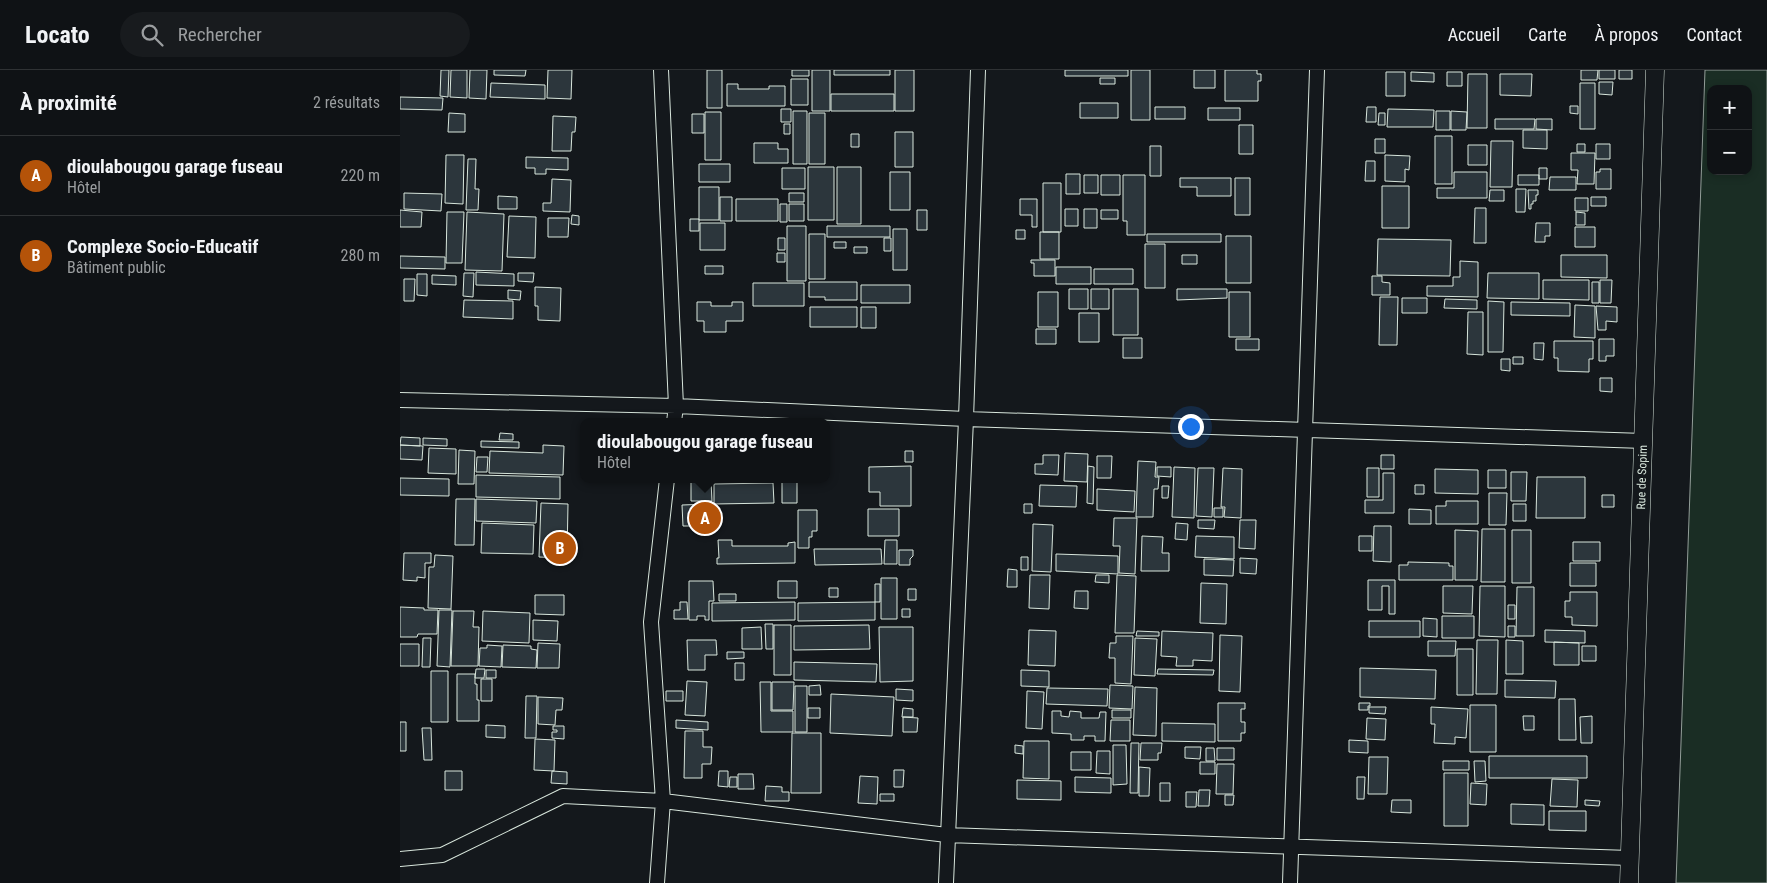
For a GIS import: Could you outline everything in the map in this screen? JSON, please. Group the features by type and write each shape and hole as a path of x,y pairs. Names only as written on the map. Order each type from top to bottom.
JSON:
{"street":[{"path":"661,70 676,406 674,418"},
{"path":"946,883 966,418 978,70"},
{"path":"1290,883 1317,70"},
{"name":"Rue de Sopim","path":"1629,883 1655,70"},
{"path":"400,400 676,406 966,418 1644,441"},
{"path":"657,883 663,801 651,622 668,483"},
{"path":"400,859 442,855 563,796 663,801 948,835 1630,858"}],"green space":[{"path":"1705,70 1767,70 1767,883 1676,883"}],"building":[{"path":"441,70 449,70 448,97 440,96"},
{"path":"451,70 467,70 467,98 450,97"},
{"path":"470,70 487,70 486,99 469,98"},
{"path":"494,70 526,70 525,76 494,75"},
{"path":"548,70 572,70 571,99 547,98"},
{"path":"707,70 722,70 722,108 707,108"},
{"path":"792,70 809,70 809,76 792,76"},
{"path":"812,70 830,70 830,111 812,111"},
{"path":"834,70 890,70 890,75 834,75"},
{"path":"895,70 914,70 914,111 895,111"},
{"path":"1065,70 1128,70 1128,76 1065,76"},
{"path":"1131,70 1150,70 1150,120 1131,120"},
{"path":"1194,70 1215,70 1215,88 1194,88"},
{"path":"1225,70 1257,70 1257,74 1261,74 1261,81 1258,81 1258,101 1225,101"},
{"path":"1581,70 1598,70 1597,80 1581,80"},
{"path":"1599,70 1615,70 1615,79 1599,79"},
{"path":"1619,70 1632,70 1632,79 1619,79"},
{"path":"1386,72 1405,72 1405,96 1386,96"},
{"path":"1411,72 1434,73 1434,82 1411,81"},
{"path":"1447,72 1462,72 1462,86 1447,86"},
{"path":"1468,74 1487,74 1487,128 1467,128"},
{"path":"1500,74 1532,74 1531,96 1500,95"},
{"path":"1100,78 1115,78 1115,84 1100,84"},
{"path":"791,79 808,79 808,105 791,105"},
{"path":"1599,82 1613,82 1612,95 1599,94"},
{"path":"491,83 545,85 545,99 490,97"},
{"path":"1580,83 1595,83 1595,129 1580,129"},
{"path":"727,84 738,84 738,89 769,89 769,86 785,86 785,106 727,106"},
{"path":"831,94 894,94 894,111 831,111"},
{"path":"400,97 443,98 442,110 400,109"},
{"path":"1080,103 1118,103 1118,118 1080,118"},
{"path":"1570,106 1578,106 1578,114 1570,113"},
{"path":"1155,107 1185,107 1185,119 1155,119"},
{"path":"1367,107 1376,107 1376,122 1366,122"},
{"path":"1208,108 1240,108 1240,120 1208,120"},
{"path":"781,109 791,109 791,122 781,122"},
{"path":"1388,109 1434,110 1433,127 1387,127"},
{"path":"793,111 807,111 807,164 793,164"},
{"path":"1436,111 1450,111 1450,130 1436,130"},
{"path":"1451,111 1467,112 1466,130 1451,130"},
{"path":"705,112 721,112 721,160 705,160"},
{"path":"449,113 465,114 465,132 448,132"},
{"path":"809,113 825,113 825,164 809,164"},
{"path":"1379,113 1385,113 1385,125 1378,125"},
{"path":"692,114 704,114 704,133 692,133"},
{"path":"553,116 576,117 575,132 572,132 571,151 552,151"},
{"path":"1495,119 1535,119 1534,129 1495,129"},
{"path":"1536,119 1552,119 1552,130 1536,129"},
{"path":"784,124 790,124 790,134 784,134"},
{"path":"1239,125 1253,125 1253,154 1239,154"},
{"path":"1523,130 1547,130 1547,149 1523,148"},
{"path":"895,132 913,132 913,167 895,167"},
{"path":"851,134 859,134 859,147 851,147"},
{"path":"1435,136 1452,136 1452,184 1435,184"},
{"path":"1375,139 1385,139 1385,153 1375,153"},
{"path":"1491,141 1513,141 1512,187 1490,187"},
{"path":"754,143 778,143 778,149 788,149 788,163 754,163"},
{"path":"1577,144 1585,144 1585,152 1577,152"},
{"path":"1596,144 1610,144 1610,159 1596,159"},
{"path":"1468,145 1487,145 1487,165 1468,165"},
{"path":"1150,146 1161,146 1161,176 1150,176"},
{"path":"1571,153 1595,153 1594,184 1577,184 1578,170 1571,170"},
{"path":"446,155 464,155 463,204 445,203"},
{"path":"1385,155 1410,156 1409,170 1405,169 1405,182 1385,181"},
{"path":"526,157 568,158 568,170 546,169 546,174 535,174 535,168 526,168"},
{"path":"468,159 476,159 475,189 479,189 478,210 466,210"},
{"path":"1366,161 1375,161 1375,181 1365,181"},
{"path":"699,164 730,164 730,182 699,182"},
{"path":"808,167 834,167 834,220 808,220"},
{"path":"837,167 861,167 861,224 837,224"},
{"path":"782,168 805,168 805,189 782,189"},
{"path":"1539,168 1547,168 1547,179 1539,179"},
{"path":"1600,169 1611,169 1611,189 1596,189 1596,172 1600,172"},
{"path":"890,172 910,172 910,210 890,210"},
{"path":"1454,172 1487,172 1487,198 1437,198 1437,188 1454,188"},
{"path":"1066,174 1080,174 1080,194 1066,194"},
{"path":"1084,175 1098,175 1098,193 1084,193"},
{"path":"1101,175 1120,175 1120,195 1101,195"},
{"path":"1123,175 1145,175 1145,235 1127,235 1127,221 1123,221"},
{"path":"1518,175 1539,175 1539,185 1518,185"},
{"path":"1550,177 1576,177 1576,190 1549,190"},
{"path":"1180,178 1231,178 1231,196 1197,196 1197,187 1180,187"},
{"path":"1235,178 1250,178 1250,215 1235,215"},
{"path":"552,179 571,180 570,212 543,211 543,203 551,203"},
{"path":"1043,183 1061,183 1061,232 1043,232"},
{"path":"1382,186 1409,186 1409,228 1382,228"},
{"path":"699,187 719,187 719,220 699,220"},
{"path":"1516,189 1526,189 1525,212 1516,212"},
{"path":"1490,190 1504,190 1504,201 1489,201"},
{"path":"1528,190 1538,190 1536,201 1533,201 1533,204 1531,204 1531,209 1529,209"},
{"path":"404,193 442,194 441,211 404,209"},
{"path":"789,193 804,193 804,202 789,202"},
{"path":"498,196 517,197 517,209 498,209"},
{"path":"720,197 732,197 732,221 720,221"},
{"path":"1591,197 1606,197 1606,206 1591,206"},
{"path":"1575,198 1588,198 1588,211 1575,211"},
{"path":"736,199 778,199 778,221 736,221"},
{"path":"1020,199 1037,199 1037,227 1032,227 1032,215 1020,215"},
{"path":"780,204 787,204 787,222 780,222"},
{"path":"789,204 804,204 804,221 789,221"},
{"path":"1475,208 1486,208 1486,243 1474,243"},
{"path":"1065,209 1078,209 1078,226 1065,226"},
{"path":"1084,209 1097,209 1097,228 1084,228"},
{"path":"400,210 422,212 421,227 400,227"},
{"path":"917,210 927,210 927,230 917,230"},
{"path":"1101,210 1118,210 1118,219 1101,219"},
{"path":"447,212 464,212 462,263 446,263"},
{"path":"467,212 504,214 502,271 465,270"},
{"path":"1576,212 1585,213 1585,225 1576,225"},
{"path":"572,215 579,216 579,225 571,224"},
{"path":"509,216 536,217 535,258 507,257"},
{"path":"548,218 569,218 568,237 548,237"},
{"path":"690,219 699,219 699,231 690,231"},
{"path":"700,223 725,223 725,250 700,250"},
{"path":"1536,223 1550,223 1550,236 1545,236 1545,242 1535,242"},
{"path":"787,226 806,226 806,281 787,281"},
{"path":"827,226 890,226 890,237 827,237"},
{"path":"1575,227 1595,227 1595,247 1575,247"},
{"path":"893,229 907,229 907,270 893,270"},
{"path":"1016,230 1025,230 1025,239 1016,239"},
{"path":"1040,232 1059,232 1059,259 1040,259"},
{"path":"809,234 825,234 825,279 809,279"},
{"path":"1147,234 1221,234 1221,242 1147,242"},
{"path":"1226,236 1251,236 1251,283 1226,283"},
{"path":"778,238 785,238 785,250 778,250"},
{"path":"884,238 891,238 891,251 884,251"},
{"path":"1378,239 1451,240 1450,276 1377,275"},
{"path":"834,242 846,242 846,248 834,248"},
{"path":"1145,244 1165,244 1165,288 1145,288"},
{"path":"854,247 867,247 867,253 854,253"},
{"path":"777,253 785,253 785,262 777,262"},
{"path":"1182,255 1197,255 1197,264 1182,264"},
{"path":"1561,255 1607,255 1607,278 1561,277"},
{"path":"400,256 445,257 445,269 400,268"},
{"path":"1031,260 1055,260 1055,276 1034,276 1034,263 1031,263"},
{"path":"1460,261 1478,262 1478,297 1427,296 1427,286 1453,286 1453,277 1460,277"},
{"path":"705,266 723,266 723,274 705,274"},
{"path":"1056,267 1091,267 1091,284 1056,284"},
{"path":"1094,269 1133,269 1133,284 1094,284"},
{"path":"476,272 514,274 514,286 476,285"},
{"path":"464,273 474,273 473,297 463,296"},
{"path":"518,273 534,273 533,282 518,281"},
{"path":"1488,273 1539,273 1539,299 1487,298"},
{"path":"417,274 427,274 427,296 417,295"},
{"path":"432,275 456,276 456,285 432,284"},
{"path":"1372,276 1382,276 1382,282 1390,283 1390,295 1372,295"},
{"path":"404,279 415,279 414,301 404,301"},
{"path":"1543,280 1589,280 1589,300 1543,299"},
{"path":"1600,280 1612,280 1611,303 1600,303"},
{"path":"809,282 857,282 857,300 825,300 825,297 809,297"},
{"path":"1592,282 1599,282 1599,303 1592,303"},
{"path":"753,283 804,283 804,306 753,306"},
{"path":"861,285 910,285 910,303 861,303"},
{"path":"535,287 561,288 560,321 538,320 538,306 535,306"},
{"path":"1069,289 1088,289 1088,309 1069,309"},
{"path":"1091,289 1109,289 1109,309 1091,309"},
{"path":"1113,289 1138,289 1138,335 1113,335"},
{"path":"1177,289 1227,289 1227,298 1177,300"},
{"path":"508,290 521,291 520,300 508,299"},
{"path":"1038,292 1058,292 1058,327 1038,327"},
{"path":"1229,292 1250,292 1250,337 1229,337"},
{"path":"1380,297 1398,297 1397,345 1379,345"},
{"path":"1402,298 1427,298 1427,313 1402,313"},
{"path":"1445,299 1477,300 1477,309 1444,308"},
{"path":"464,300 513,301 513,319 463,317"},
{"path":"1488,301 1504,302 1503,352 1488,352"},
{"path":"697,302 711,302 711,306 732,306 732,302 743,302 743,321 726,321 726,332 704,332 704,321 697,321"},
{"path":"1511,302 1570,303 1570,316 1511,315"},
{"path":"1575,305 1595,306 1595,338 1574,337"},
{"path":"1596,306 1617,307 1617,322 1606,321 1606,330 1598,330"},
{"path":"810,307 857,307 857,327 810,327"},
{"path":"861,307 876,307 876,328 861,328"},
{"path":"1468,312 1483,312 1483,355 1467,354"},
{"path":"1079,313 1099,313 1099,342 1079,342"},
{"path":"1036,329 1056,329 1056,344 1036,344"},
{"path":"1123,338 1142,338 1142,358 1123,358"},
{"path":"1236,339 1259,339 1259,350 1236,350"},
{"path":"1599,339 1614,339 1614,356 1606,356 1606,361 1599,361"},
{"path":"1554,341 1593,341 1593,359 1589,359 1589,372 1558,371 1558,358 1554,358"},
{"path":"1534,343 1544,343 1543,360 1534,359"},
{"path":"1513,357 1523,357 1523,364 1513,364"},
{"path":"1501,359 1510,359 1510,371 1501,370"},
{"path":"1600,378 1612,378 1612,392 1600,391"},
{"path":"500,433 513,434 513,440 499,440"},
{"path":"401,437 420,438 420,446 400,445"},
{"path":"423,438 447,439 447,446 423,445"},
{"path":"481,441 519,442 519,448 481,447"},
{"path":"400,445 423,446 422,460 400,459"},
{"path":"543,445 564,446 563,475 489,473 490,451 543,453"},
{"path":"429,448 456,449 456,474 428,473"},
{"path":"459,450 475,451 474,484 458,484"},
{"path":"905,451 913,451 913,462 905,462"},
{"path":"1065,453 1088,454 1087,482 1064,481"},
{"path":"1043,455 1059,455 1058,475 1035,474 1035,464 1043,464"},
{"path":"1381,455 1394,455 1394,469 1381,469"},
{"path":"1097,456 1112,456 1111,478 1097,478"},
{"path":"477,457 488,457 487,472 476,472"},
{"path":"1138,461 1156,462 1155,477 1159,477 1158,489 1154,489 1153,517 1136,517"},
{"path":"911,466 911,506 880,506 880,492 869,492 869,467"},
{"path":"1088,466 1094,467 1093,504 1087,503"},
{"path":"1157,467 1171,467 1171,477 1157,476"},
{"path":"1174,467 1195,468 1194,518 1172,517"},
{"path":"1198,468 1214,468 1212,517 1196,516"},
{"path":"1223,468 1242,469 1241,518 1224,517 1225,507 1221,507"},
{"path":"1367,468 1379,468 1379,497 1367,497"},
{"path":"1435,469 1478,470 1478,494 1435,493"},
{"path":"1488,470 1506,470 1506,488 1488,488"},
{"path":"1511,472 1527,472 1526,501 1511,501"},
{"path":"1383,473 1394,473 1394,513 1365,513 1365,500 1383,500"},
{"path":"476,475 560,477 560,499 476,497"},
{"path":"1537,477 1585,477 1585,518 1536,518"},
{"path":"400,478 449,479 449,496 400,495"},
{"path":"691,483 711,483 712,501 691,501"},
{"path":"773,483 774,503 714,504 714,484"},
{"path":"782,483 797,483 797,503 782,503"},
{"path":"1040,485 1077,486 1076,507 1039,506"},
{"path":"1415,485 1424,485 1424,494 1415,494"},
{"path":"1162,486 1169,486 1168,498 1162,498"},
{"path":"1097,489 1135,491 1134,512 1097,510"},
{"path":"1489,493 1507,493 1506,525 1489,525"},
{"path":"1602,495 1614,495 1614,507 1602,507"},
{"path":"456,499 475,499 474,545 455,545"},
{"path":"476,499 537,501 536,523 476,521"},
{"path":"1446,501 1478,501 1478,524 1436,524 1436,506 1446,506"},
{"path":"541,503 568,504 567,558 539,557"},
{"path":"709,504 709,526 683,526 682,505"},
{"path":"1024,504 1032,504 1032,513 1024,513"},
{"path":"1513,504 1526,504 1526,521 1513,521"},
{"path":"1214,508 1223,508 1223,517 1214,517"},
{"path":"868,509 899,509 899,536 868,536"},
{"path":"1409,509 1431,510 1431,524 1409,524"},
{"path":"798,510 817,510 817,531 812,531 812,537 809,537 809,548 798,548"},
{"path":"1114,518 1137,518 1135,574 1119,573 1120,546 1113,546"},
{"path":"1198,520 1215,520 1214,529 1198,528"},
{"path":"1240,520 1256,520 1255,549 1239,548"},
{"path":"482,523 534,525 533,554 481,553"},
{"path":"1176,523 1188,524 1187,540 1175,539"},
{"path":"1033,524 1053,525 1051,572 1032,571"},
{"path":"1374,526 1391,526 1391,562 1373,561"},
{"path":"1482,529 1505,529 1505,582 1481,582"},
{"path":"1455,530 1478,531 1477,580 1455,580"},
{"path":"1512,530 1531,530 1531,583 1512,583"},
{"path":"1142,536 1163,537 1162,553 1169,553 1169,571 1141,571"},
{"path":"1196,536 1234,537 1234,559 1195,557"},
{"path":"1359,536 1372,536 1372,551 1359,551"},
{"path":"718,540 732,540 732,546 788,546 788,543 795,542 795,563 717,564 717,558 719,558"},
{"path":"885,540 897,540 897,564 884,564"},
{"path":"1573,542 1600,542 1600,561 1573,561"},
{"path":"814,549 881,549 882,564 815,565"},
{"path":"899,550 913,550 910,565 899,565"},
{"path":"404,553 431,553 431,563 425,563 425,578 417,577 417,581 403,580"},
{"path":"1056,554 1118,556 1118,574 1056,571"},
{"path":"435,555 453,556 451,609 428,608 429,567 434,567"},
{"path":"1021,557 1028,557 1028,570 1021,570"},
{"path":"1240,558 1257,559 1256,574 1240,573"},
{"path":"1204,559 1234,560 1233,576 1204,575"},
{"path":"1408,562 1449,563 1449,566 1453,566 1453,580 1399,580 1399,565 1408,565"},
{"path":"1570,563 1596,563 1596,586 1570,586"},
{"path":"1008,569 1017,570 1017,587 1007,587"},
{"path":"1030,575 1050,575 1049,609 1029,608"},
{"path":"1096,575 1109,575 1109,583 1095,582"},
{"path":"1117,575 1136,576 1134,633 1115,633"},
{"path":"881,578 897,578 897,619 881,619"},
{"path":"1368,580 1395,580 1395,614 1389,614 1389,586 1382,586 1382,610 1368,610"},
{"path":"689,581 713,581 714,601 709,601 709,620 705,620 705,616 697,616 697,620 689,620"},
{"path":"778,581 797,581 797,598 778,598"},
{"path":"1201,583 1227,584 1226,624 1200,623"},
{"path":"875,584 880,584 880,602 875,602"},
{"path":"1443,586 1473,586 1472,614 1443,613"},
{"path":"1480,586 1505,586 1505,637 1479,636"},
{"path":"1517,587 1534,587 1534,636 1516,636"},
{"path":"829,588 838,588 838,597 829,597"},
{"path":"908,589 916,589 916,600 908,600"},
{"path":"1075,591 1088,591 1088,609 1074,608"},
{"path":"1570,592 1597,592 1597,626 1572,625 1572,617 1565,617 1565,601 1570,601"},
{"path":"719,594 736,594 736,601 719,601"},
{"path":"535,595 564,595 564,615 535,614"},
{"path":"680,602 687,602 688,619 674,619 674,610 680,610"},
{"path":"795,602 795,620 712,621 712,603"},
{"path":"875,602 875,620 798,621 798,603"},
{"path":"1508,605 1515,605 1515,619 1508,619"},
{"path":"400,607 438,610 437,634 418,634 417,637 400,637"},
{"path":"902,609 910,609 910,617 902,617"},
{"path":"439,610 452,610 450,667 437,666"},
{"path":"453,611 474,611 473,627 479,627 478,666 451,666"},
{"path":"483,611 530,613 529,643 482,641"},
{"path":"1442,616 1474,616 1474,638 1442,638"},
{"path":"1423,618 1437,619 1437,637 1423,636"},
{"path":"533,620 558,621 557,641 533,640"},
{"path":"1369,621 1420,621 1420,637 1369,637"},
{"path":"765,624 773,624 773,649 766,649"},
{"path":"774,625 791,625 791,675 774,675"},
{"path":"869,625 870,649 794,650 794,626"},
{"path":"1508,626 1515,626 1515,637 1508,637"},
{"path":"761,627 762,649 742,649 742,628"},
{"path":"879,627 913,627 913,681 880,682"},
{"path":"1029,630 1056,631 1055,666 1028,665"},
{"path":"1545,630 1585,631 1585,643 1545,642"},
{"path":"1137,631 1159,632 1159,636 1136,636"},
{"path":"1162,631 1213,633 1212,661 1193,660 1193,666 1176,666 1177,657 1161,656"},
{"path":"1220,635 1242,636 1240,692 1219,691"},
{"path":"1116,636 1133,636 1131,684 1115,683 1115,658 1109,658 1110,643 1116,643"},
{"path":"423,638 431,638 430,667 422,667"},
{"path":"1135,638 1157,639 1155,676 1134,675"},
{"path":"687,640 716,640 717,655 705,655 705,670 688,670"},
{"path":"1477,640 1498,640 1497,694 1476,694"},
{"path":"1506,640 1523,641 1523,674 1506,674"},
{"path":"1428,641 1456,641 1455,656 1428,656"},
{"path":"1554,642 1579,643 1579,665 1554,665"},
{"path":"538,643 560,644 559,668 537,668"},
{"path":"400,644 419,644 419,666 400,666"},
{"path":"487,645 502,646 501,667 479,666 480,648 487,648"},
{"path":"503,645 531,646 531,649 537,650 536,668 502,667"},
{"path":"1582,646 1596,646 1596,661 1582,661"},
{"path":"1457,649 1473,649 1473,695 1457,695"},
{"path":"727,652 744,652 744,658 727,659"},
{"path":"794,662 877,664 876,682 794,680"},
{"path":"735,663 744,663 744,680 735,680"},
{"path":"1360,668 1436,670 1435,699 1360,697"},
{"path":"476,669 485,669 484,678 475,678"},
{"path":"1158,669 1214,670 1213,675 1157,674"},
{"path":"486,670 496,670 496,678 486,678"},
{"path":"1021,670 1049,671 1049,687 1021,686"},
{"path":"431,671 448,671 448,722 431,722"},
{"path":"457,674 475,674 477,700 479,700 479,721 457,721"},
{"path":"481,679 492,679 492,701 481,701"},
{"path":"1505,680 1556,681 1555,698 1505,697"},
{"path":"687,681 707,682 705,716 685,715"},
{"path":"760,682 771,682 771,711 793,711 793,732 761,732"},
{"path":"772,682 794,682 793,710 772,710"},
{"path":"820,685 821,695 809,695 809,686"},
{"path":"1110,685 1133,686 1132,709 1109,708"},
{"path":"795,686 807,686 807,732 795,732"},
{"path":"1135,687 1157,688 1156,736 1133,735"},
{"path":"1047,688 1108,689 1107,706 1046,704"},
{"path":"896,689 913,690 913,701 896,700"},
{"path":"666,691 683,691 683,701 666,701"},
{"path":"1027,691 1044,692 1042,729 1026,728"},
{"path":"831,694 894,697 892,736 830,733"},
{"path":"526,696 537,696 536,738 525,738"},
{"path":"538,697 563,698 562,710 556,710 555,725 538,724"},
{"path":"1559,699 1575,699 1576,740 1559,740"},
{"path":"1218,703 1245,703 1245,709 1241,709 1241,722 1245,722 1245,733 1241,733 1241,741 1218,741"},
{"path":"1359,703 1370,703 1368,710 1359,710"},
{"path":"1470,705 1496,705 1496,752 1470,752"},
{"path":"1369,707 1386,707 1385,714 1369,713"},
{"path":"1431,707 1468,709 1466,738 1455,737 1455,744 1434,743 1435,724 1431,724"},
{"path":"808,708 820,708 820,718 808,718"},
{"path":"903,708 913,709 913,717 902,717"},
{"path":"1112,710 1131,710 1131,718 1112,718"},
{"path":"1052,711 1061,711 1061,716 1069,717 1070,711 1081,712 1081,718 1099,718 1100,712 1106,712 1105,741 1095,741 1095,736 1084,736 1084,740 1071,740 1071,734 1052,733"},
{"path":"1523,716 1534,716 1534,730 1524,730"},
{"path":"1592,716 1592,743 1581,743 1580,717"},
{"path":"903,717 918,718 917,732 903,732"},
{"path":"1367,718 1386,719 1385,740 1366,739"},
{"path":"676,720 708,722 708,730 676,728"},
{"path":"1111,720 1130,720 1130,741 1110,741"},
{"path":"400,722 406,722 406,751 400,751"},
{"path":"1162,723 1215,724 1215,742 1162,741"},
{"path":"486,725 505,726 505,738 486,737"},
{"path":"553,726 564,726 564,739 552,738 552,732 557,732 557,730 553,730"},
{"path":"422,728 431,728 432,760 424,760"},
{"path":"685,731 703,731 703,747 712,747 711,764 702,764 702,778 684,778"},
{"path":"792,733 821,733 821,793 791,793"},
{"path":"535,739 555,740 554,771 534,770"},
{"path":"1349,740 1368,741 1368,753 1349,752"},
{"path":"1024,741 1049,741 1049,779 1023,778"},
{"path":"1131,743 1139,743 1138,793 1130,793"},
{"path":"1141,743 1162,743 1161,753 1158,753 1158,760 1140,760"},
{"path":"1015,745 1023,746 1023,754 1015,753"},
{"path":"1113,745 1126,745 1127,784 1113,785"},
{"path":"1185,747 1201,747 1200,759 1185,758"},
{"path":"1206,748 1214,748 1215,761 1206,761"},
{"path":"1217,748 1234,748 1234,760 1217,760"},
{"path":"1097,751 1110,751 1110,774 1096,773"},
{"path":"1071,752 1091,752 1091,770 1071,770"},
{"path":"1489,756 1587,756 1587,778 1489,778"},
{"path":"1369,757 1388,757 1387,794 1368,794"},
{"path":"1443,761 1469,761 1469,770 1443,770"},
{"path":"1474,761 1485,761 1486,781 1475,782"},
{"path":"1200,762 1215,762 1215,774 1200,774"},
{"path":"1217,764 1234,764 1233,794 1216,794"},
{"path":"1139,767 1150,768 1149,796 1139,796"},
{"path":"894,770 904,770 903,787 894,787"},
{"path":"445,771 462,771 462,790 445,790"},
{"path":"552,771 567,772 567,784 551,783"},
{"path":"719,771 728,771 728,787 718,786"},
{"path":"1444,773 1468,773 1468,826 1444,826"},
{"path":"738,774 753,774 754,789 738,789"},
{"path":"860,776 878,777 877,804 858,803"},
{"path":"730,777 737,777 737,787 729,787"},
{"path":"1075,777 1111,778 1111,793 1075,792"},
{"path":"1357,777 1365,777 1364,799 1357,799"},
{"path":"1552,779 1578,780 1577,807 1550,806"},
{"path":"1017,780 1061,781 1061,800 1017,799"},
{"path":"1160,783 1170,783 1170,801 1160,801"},
{"path":"1471,783 1487,784 1486,805 1470,804"},
{"path":"766,786 782,787 782,792 789,792 789,801 765,801"},
{"path":"1199,790 1210,790 1209,806 1198,806"},
{"path":"1186,792 1197,792 1196,807 1186,807"},
{"path":"880,794 894,794 894,801 880,801"},
{"path":"1225,795 1234,795 1233,805 1225,805"},
{"path":"1392,800 1411,800 1411,813 1391,812"},
{"path":"1585,800 1600,801 1599,806 1585,805"},
{"path":"1511,804 1544,805 1544,825 1511,824"},
{"path":"1549,811 1586,811 1586,831 1549,830"}],"place":[{"name":"dioulabougou garage fuseau","path":"705,518"},
{"name":"Complexe Socio-Educatif","path":"560,548"}]}
